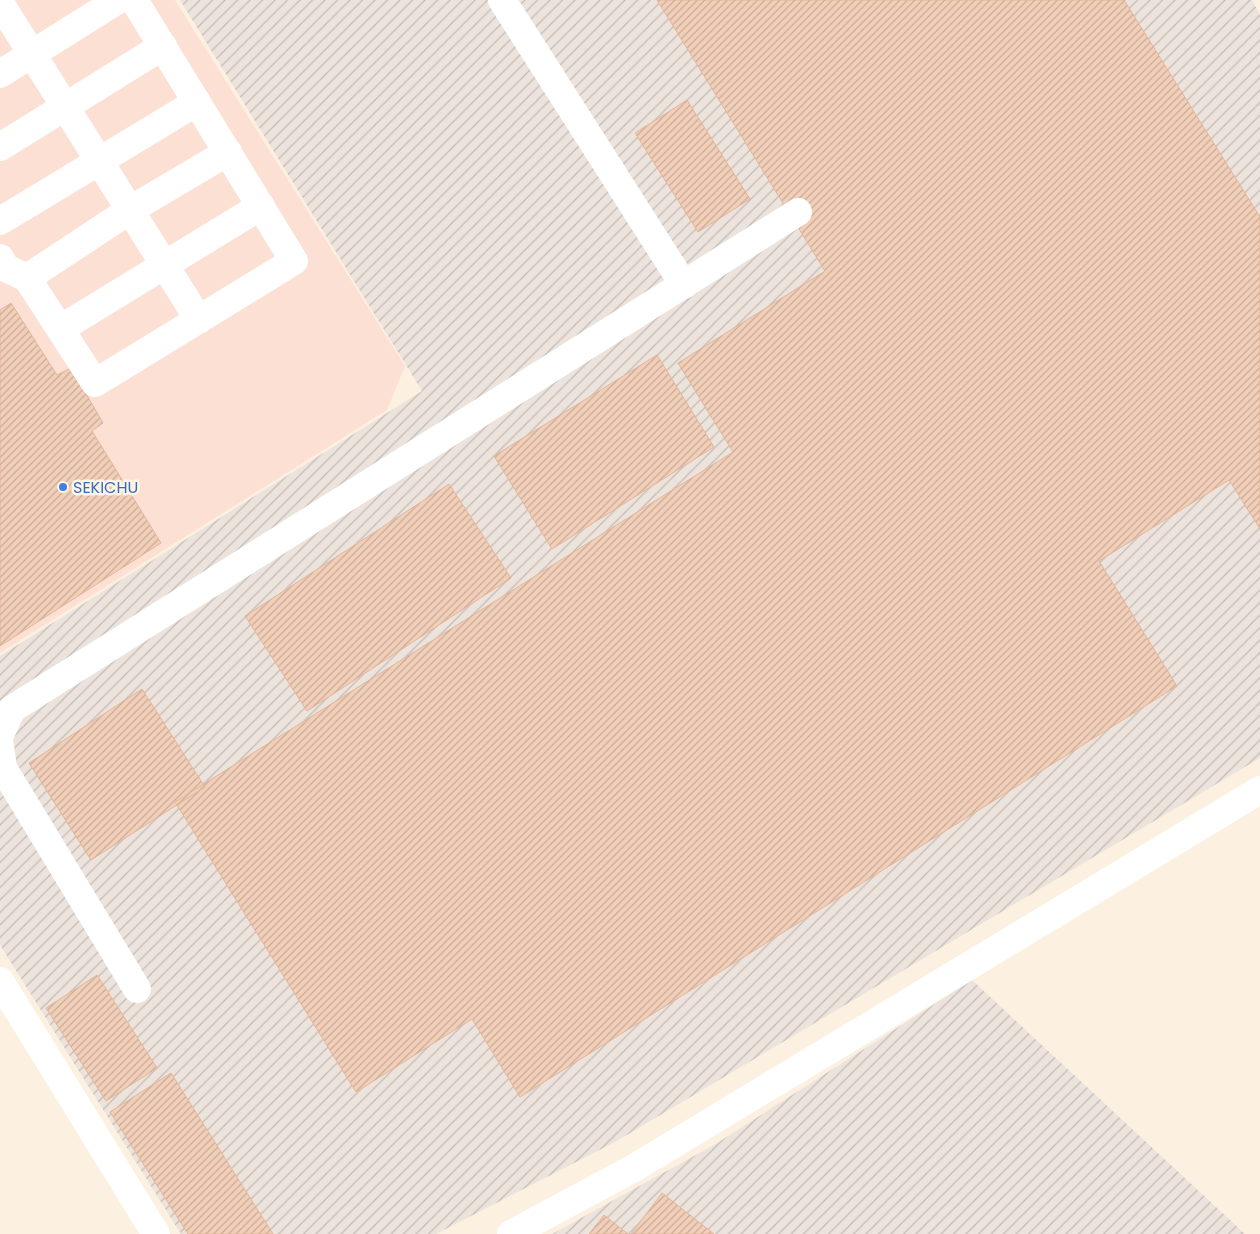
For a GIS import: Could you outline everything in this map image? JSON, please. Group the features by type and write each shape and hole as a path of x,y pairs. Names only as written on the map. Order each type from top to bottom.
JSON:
{"street":[{"path":"0,74 118,0"},
{"path":"0,258 6,268 27,278 95,383 294,261 134,0"},
{"path":"502,0 684,285"},
{"path":"0,3 199,320"},
{"path":"0,147 163,46"},
{"path":"0,221 197,102"},
{"path":"27,278 130,210 228,152"},
{"path":"60,329 260,206"},
{"path":"0,736 12,709 798,212"},
{"path":"0,746 3,768 137,989"},
{"path":"511,1234 634,1168 1256,799"},
{"path":"0,981 156,1234"}],"shaded area":[{"path":"0,0 175,0 405,366 387,410 0,653"},
{"path":"180,0 1252,0 1260,15 1260,758 615,1142 436,1234 181,1234 0,945 0,656 422,391"},
{"path":"972,980 1245,1234 552,1234 714,1145"}],"building":[{"path":"657,0 1124,0 1260,217 1260,529 1229,480 1099,561 1177,686 520,1097 472,1019 356,1092 175,802 733,452 678,363 825,271"},
{"path":"687,100 750,199 698,232 635,133"},
{"name":"SEKICHU","path":"11,303 57,375 71,368 103,423 92,431 161,543 0,646 0,310"},
{"path":"657,355 714,447 552,549 494,456"},
{"path":"449,484 511,578 307,711 245,616"},
{"path":"142,689 205,787 91,860 29,763"},
{"path":"97,975 157,1068 106,1101 46,1008"},
{"path":"171,1073 273,1234 188,1234 110,1112"},
{"path":"662,1193 714,1234 631,1234"},
{"path":"604,1215 628,1234 589,1234"}],"place":[{"name":"SEKICHU","path":"63,487"}]}
